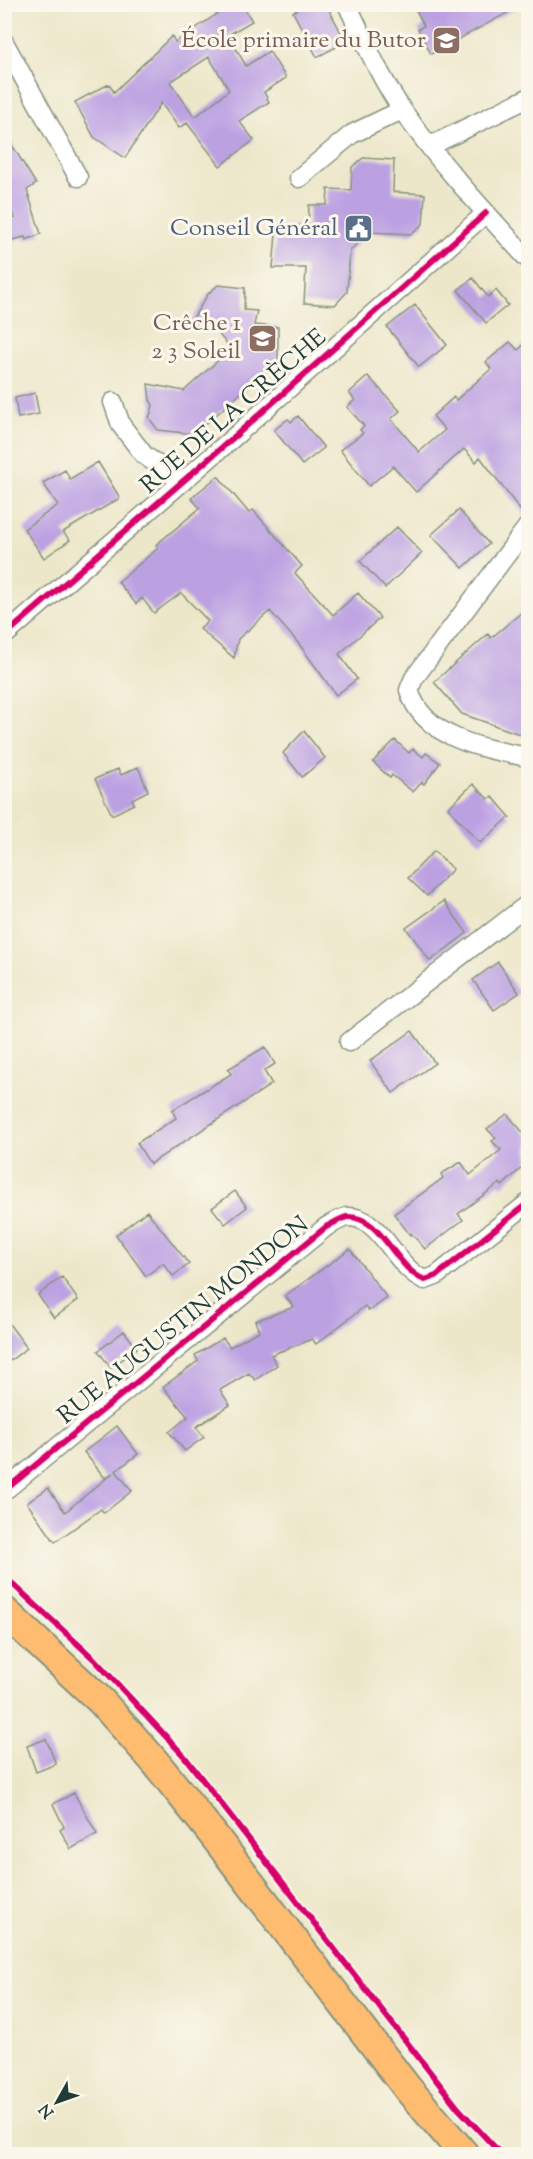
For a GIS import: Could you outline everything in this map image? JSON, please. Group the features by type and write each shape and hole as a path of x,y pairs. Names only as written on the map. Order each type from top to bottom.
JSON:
{"main road":[{"path":"4,1611 101,1701 156,1763 212,1832 408,2090 464,2154"}],"street":[{"path":"347,4 402,110 486,213 528,259"},
{"path":"4,42 78,177"},
{"path":"430,146 528,98"},
{"path":"299,178 352,134 402,110"},
{"name":"RUE DE LA CRÈCHE","path":"4,636 486,213"},
{"path":"113,402 121,425 144,455 182,482"},
{"path":"528,526 414,678 410,690 415,704 425,717 449,734 486,749 528,757"},
{"path":"349,1042 528,904"},
{"name":"RUE AUGUSTIN MONDON","path":"4,1491 326,1227 346,1217 371,1225 406,1269 425,1280 436,1276 528,1203"}],"building":[{"path":"211,4 242,4 252,21 228,35 246,66 269,51 286,78 264,92 269,102 239,121 254,140 220,166 187,123 179,128 161,103 125,158 94,137 75,102 109,84 114,92 172,36 175,42 217,14","holes":["209,57 229,90 195,117 170,82"]},
{"path":"308,4 326,4 346,42 317,57 293,12"},
{"path":"413,4 524,4 431,54 418,29 424,26"},
{"path":"4,132 36,184 27,190 41,234 26,240 25,237 4,242 4,221 15,218 4,201"},
{"path":"363,158 394,160 393,192 425,194 423,224 412,234 368,232 350,251 347,292 335,305 304,303 306,268 273,268 276,234 285,226 308,226 309,205 327,205 328,189 351,190 352,167"},
{"path":"473,278 488,297 496,290 508,305 486,323 458,290"},
{"path":"218,285 245,288 244,310 257,311 254,325 278,327 278,361 194,434 158,430 149,418 153,405 148,384 184,391 231,349 217,332 190,323 208,294"},
{"path":"415,305 447,345 419,367 387,327"},
{"path":"528,341 528,515 524,515 480,457 476,462 464,449 416,492 393,466 369,486 340,450 363,433 360,430 364,426 347,407 355,400 349,393 368,376 400,411 391,419 419,452 445,430 433,416 454,397 456,400 491,369 486,362 510,342 518,350"},
{"path":"35,393 39,414 18,418 15,398"},
{"path":"298,416 324,448 302,465 274,430 288,419 291,422"},
{"path":"98,462 120,498 63,532 70,540 44,558 24,529 58,505 43,483 65,470 70,479"},
{"path":"218,476 249,513 253,510 302,566 295,573 333,615 358,593 380,618 339,654 357,679 336,695 299,644 270,611 238,639 234,658 200,629 208,621 181,593 154,613 142,598 136,604 118,582 158,548 156,545 200,508 191,498"},
{"path":"459,510 489,544 463,568 431,535"},
{"path":"397,527 422,553 385,588 360,561"},
{"path":"528,607 528,737 462,714 434,682 488,634 491,638"},
{"path":"304,731 325,758 302,777 283,753"},
{"path":"395,740 409,753 413,749 423,757 426,753 440,763 424,784 422,782 413,792 392,775 390,778 373,762"},
{"path":"138,767 148,791 132,799 134,804 112,815 95,779 118,769 121,775"},
{"path":"473,784 488,799 492,796 510,817 480,843 448,808"},
{"path":"434,851 453,869 427,896 408,878"},
{"path":"444,901 467,933 430,961 406,928"},
{"path":"498,962 519,993 494,1010 473,980"},
{"path":"412,1031 435,1063 393,1093 370,1061"},
{"path":"265,1047 275,1064 264,1071 272,1084 150,1164 137,1143 176,1118 172,1110 231,1074 228,1069"},
{"path":"507,1114 528,1138 528,1162 502,1186 500,1183 458,1214 463,1220 425,1249 411,1233 410,1235 394,1214 443,1178 441,1174 461,1162 470,1175 501,1150 492,1141 496,1138 487,1129"},
{"path":"235,1191 247,1207 225,1224 212,1208"},
{"path":"147,1211 189,1264 173,1276 163,1263 146,1276 116,1235"},
{"path":"350,1249 387,1298 369,1311 365,1306 316,1344 312,1339 271,1355 277,1365 255,1380 249,1373 220,1390 230,1405 196,1427 204,1437 185,1451 169,1432 188,1417 163,1387 198,1361 195,1355 223,1338 230,1347 259,1331 255,1321 294,1307 285,1296"},
{"path":"62,1277 78,1300 54,1318 38,1295"},
{"path":"4,1317 27,1348 4,1365"},
{"path":"124,1331 137,1348 111,1368 98,1351"},
{"path":"117,1426 138,1454 116,1471 132,1491 104,1513 101,1509 55,1542 27,1503 48,1488 65,1512 114,1472 105,1478 84,1452"},
{"path":"46,1739 56,1764 36,1772 27,1746"},
{"path":"74,1793 97,1834 71,1849 60,1830 64,1827 53,1804"}],"cycle path":[{"path":"4,636 234,437 486,213"},
{"path":"4,1491 326,1227 347,1217 370,1224 405,1265 425,1280 436,1276 528,1203"},
{"path":"4,1576 95,1660 184,1756 458,2108 501,2154"}],"place":[{"name":"École primaire du Butor","path":"447,41"},
{"name":"Conseil Général","path":"359,229"},
{"name":"Crêche 1 2 3 Soleil","path":"262,338"}]}
